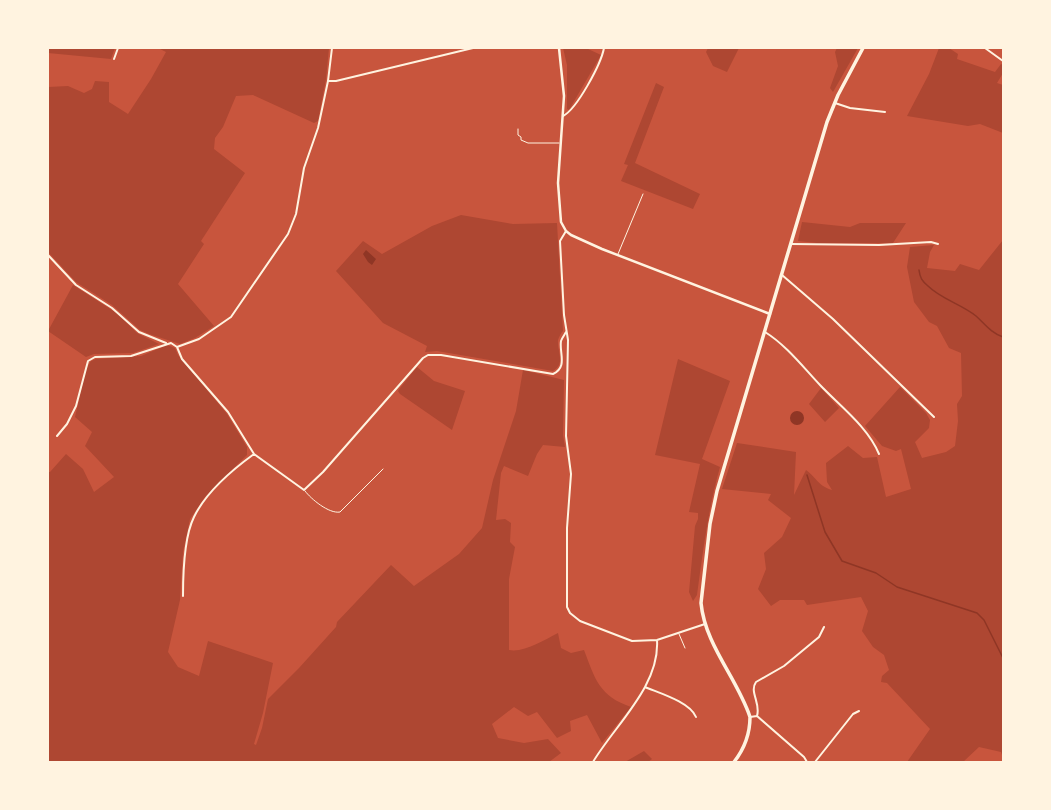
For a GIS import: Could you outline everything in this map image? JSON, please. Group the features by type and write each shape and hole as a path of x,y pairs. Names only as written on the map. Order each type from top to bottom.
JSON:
{"main road":[{"path":"734,762 747,740 750,728 750,717 705,624 702,612 701,593 713,510 827,122 863,48"}],"street":[{"path":"114,58 118,48"},
{"path":"177,347 199,339 231,317 284,241 296,214 300,182 318,128 328,81 332,48"},
{"path":"328,81 336,81 473,48"},
{"path":"559,48 563,78 563,116 558,183 561,222 566,230 571,235 618,255 770,314"},
{"path":"563,116 570,112 588,85 600,61 604,48"},
{"path":"985,48 1003,61"},
{"path":"835,103 850,108 885,112"},
{"path":"566,230 560,242 564,315 568,340 566,436 571,474 567,528 567,607 574,618 587,625 632,641 657,640 679,634 705,624"},
{"path":"791,244 879,245 932,242 938,244"},
{"path":"48,255 76,284 112,308 139,332 166,343 171,343 177,347 182,359 228,412 254,454 304,490 324,472 422,358 428,355 441,354 553,374 557,372 561,366 561,341 566,332"},
{"path":"782,275 833,319 934,417"},
{"path":"765,332 803,367 862,429 876,446 879,454"},
{"path":"58,436 67,424 76,406 88,361 95,357 139,354 166,343"},
{"path":"183,596 183,580 193,518 209,496 254,454"},
{"path":"757,716 759,707 754,688 756,682 784,666 819,637 824,627"},
{"path":"593,762 607,740 634,705 644,687 657,653 657,640"},
{"path":"644,687 680,702 694,712 696,717"},
{"path":"815,762 853,714 859,711"},
{"path":"750,717 757,716 804,757 807,762"}],"lane":[{"path":"518,129 518,135 521,137 521,140 528,143 561,143"},
{"path":"618,255 643,194"},
{"path":"304,490 307,495 330,511 340,512 383,469"},
{"path":"679,634 685,648"}],"shaded area":[{"path":"48,48 115,48 111,59 48,53"},
{"path":"158,48 329,48 326,79 318,121 314,123 253,95 236,96 223,127 215,138 214,149 245,173 201,241 204,244 178,284 214,326 195,338 180,344 140,330 112,305 76,282 48,252 48,87 68,86 84,93 92,89 95,81 109,82 109,102 128,114 151,79 166,52"},
{"path":"563,48 586,48 601,55 569,110 567,109 567,65"},
{"path":"708,48 739,48 727,72 713,66 706,52"},
{"path":"837,48 858,48 833,92 830,88 838,66 835,52"},
{"path":"939,48 949,48 958,54 957,59 995,72 1001,64 1003,65 1003,73 997,83 1003,85 1003,133 980,124 968,126 907,116 929,74"},
{"path":"656,83 664,87 635,163 700,194 693,209 621,181 628,165 624,164"},
{"path":"461,215 513,224 557,223 563,331 558,340 560,361 557,368 553,371 437,351 425,352 427,346 383,323 336,271 363,241 382,254 432,226"},
{"path":"802,222 850,227 860,223 906,223 893,243 817,243 798,241"},
{"path":"1003,240 1003,758 1001,752 979,747 963,762 907,762 930,729 887,683 881,682 882,676 889,670 884,655 873,647 862,631 868,611 861,597 807,605 804,600 780,600 771,606 758,589 766,569 764,553 782,537 791,518 768,500 771,494 722,489 737,443 796,452 794,495 806,470 821,484 832,490 827,482 826,463 848,446 863,458 877,457 886,497 911,489 901,449 896,451 882,446 865,426 900,387 926,413 930,420 929,428 915,442 922,458 946,452 955,446 958,421 957,404 962,396 961,353 949,348 937,326 929,322 914,302 907,267 910,247 934,245 930,252 927,268 955,271 960,264 979,270"},
{"path":"366,250 376,259 372,265 363,254"},
{"path":"73,285 118,314 137,333 159,344 133,353 94,354 86,357 48,331"},
{"path":"167,345 175,348 178,355 227,414 247,447 247,455 205,497 190,519 183,552 180,600 168,652 178,667 199,676 208,641 273,663 263,713 254,744 256,745 262,728 268,699 299,668 336,627 337,622 391,565 414,586 459,554 482,528 493,480 516,411 523,370 564,380 563,435 565,447 543,445 537,454 528,476 504,466 501,473 496,520 505,519 511,523 510,542 515,547 509,579 509,650 521,650 527,648 558,633 561,648 571,653 584,650 595,678 605,692 620,703 631,707 602,743 587,715 570,721 571,731 557,738 537,712 528,716 514,707 492,724 498,738 524,743 548,739 561,753 549,762 48,762 48,472 50,472 66,454 83,469 94,492 114,477 85,446 92,432 75,417 86,369 91,361 96,359 141,356"},
{"path":"678,359 730,381 702,459 720,467 709,515 697,595 693,601 689,592 695,526 698,519 698,513 689,512 700,464 655,455"},
{"path":"417,367 434,381 465,391 452,430 400,394 398,391"},
{"path":"821,388 839,408 825,422 809,404"},
{"path":"797,411 802,413 804,418 802,423 797,425 792,423 790,418 792,413"},
{"path":"644,751 652,759 648,762 625,762"}],"waterway":[{"path":"919,270 923,281 933,291 964,308 976,316 992,331 1003,337"},
{"path":"807,475 825,532 842,561 876,573 897,587 977,613 984,620 1003,658"}]}
